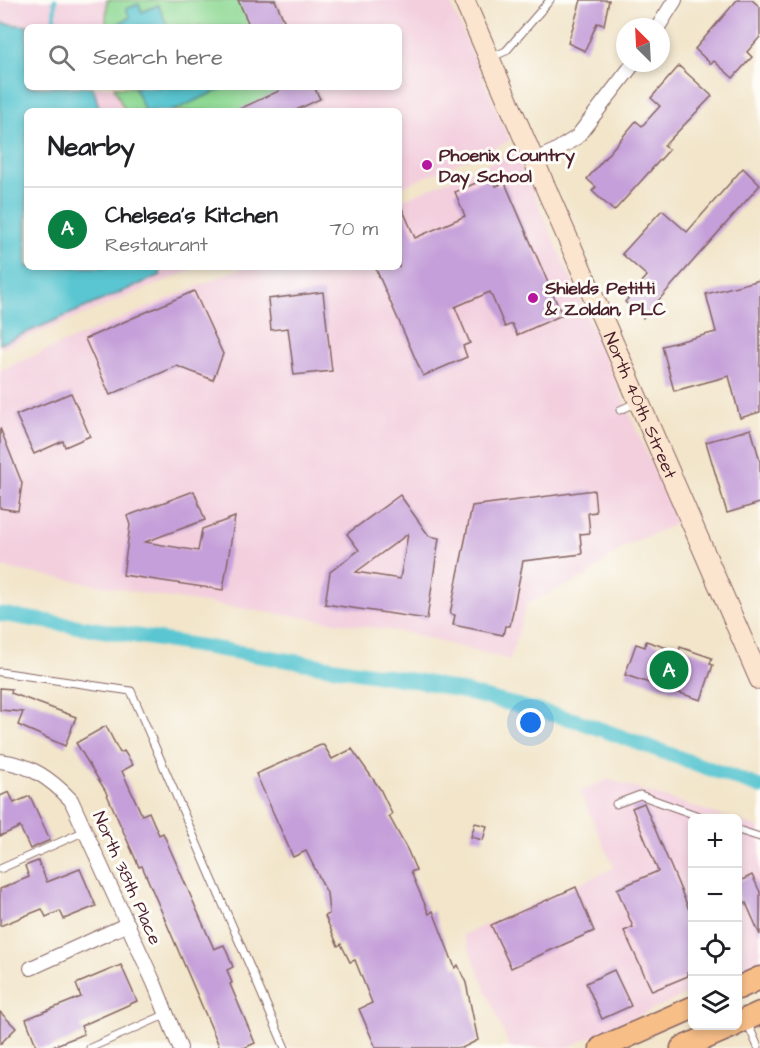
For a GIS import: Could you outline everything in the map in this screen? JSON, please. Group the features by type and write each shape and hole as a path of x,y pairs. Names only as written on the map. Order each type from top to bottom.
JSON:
{"main road":[{"name":"North 40th Street","path":"464,0 760,680"},
{"path":"742,986 760,978"},
{"path":"601,1048 688,1010"},
{"path":"682,1048 744,1020"}],"street":[{"path":"664,18 675,0"},
{"path":"534,160 555,152 577,137 627,72"},
{"name":"North 38th Place","path":"0,761 27,767 56,785 72,800 128,924 180,1048"},
{"path":"31,968 128,924"}],"lane":[{"path":"490,58 506,51 550,0"},
{"path":"620,410 640,401"},
{"path":"0,672 131,691 285,1048"},
{"path":"616,804 640,795 691,814"},
{"path":"0,869 87,830"},
{"path":"742,831 760,837"},
{"path":"90,1048 167,1014"},
{"path":"744,1020 758,1047"}],"shaded area":[{"name":"Phoenix Country Day School","path":"0,0 449,0 510,141 402,187 402,108 24,108 24,270 192,270 0,349"},
{"path":"516,152 677,523 623,547 587,576 527,604 510,660 408,633 164,597 0,567 0,370 236,270 402,270 402,200"},
{"path":"608,779 717,814 688,814 688,994 566,1048 510,1048 463,935 614,868 580,792"},
{"path":"742,822 760,828 760,963 742,971"}],"green space":[{"path":"107,0 275,0 286,24 106,24"},
{"path":"115,90 316,90 320,99 300,108 124,108"}],"water":[{"path":"139,4 142,12 158,5 167,24 118,24 130,17 126,9"},
{"path":"0,23 24,26 24,90 94,90 99,108 24,108 24,270 159,270 161,275 0,344"},
{"path":"135,90 219,90 179,108 144,108"}],"building":[{"path":"238,0 275,0 286,24 249,24"},
{"path":"581,0 609,0 604,25 597,23 585,51 568,43"},
{"path":"737,0 752,0 760,7 760,37 747,52 752,57 733,78 714,61 711,64 695,49"},
{"path":"679,66 712,96 664,146 669,150 614,211 592,191 596,187 587,179 636,121 642,126 660,106 651,98"},
{"path":"316,90 320,99 300,108 242,108 279,91"},
{"path":"743,168 760,185 643,318 625,302 647,276 622,254 662,210 687,232"},
{"path":"492,176 496,186 505,183 562,315 517,335 512,324 505,327 490,292 455,307 470,343 463,346 467,357 423,376 376,270 402,270 402,208 415,238 465,216 455,192"},
{"path":"760,280 760,412 740,418 729,376 674,391 662,346 716,332 706,294"},
{"path":"194,291 223,354 213,380 177,366 110,395 85,339"},
{"path":"323,292 332,371 294,375 288,328 271,330 268,299"},
{"path":"71,393 90,436 65,447 63,441 34,454 16,415"},
{"path":"0,428 22,483 18,511 0,508"},
{"path":"751,429 760,461 760,503 727,513 706,442"},
{"path":"594,490 596,512 588,513 590,533 580,534 582,554 523,561 510,626 505,626 503,635 453,625 455,615 450,614 472,506"},
{"path":"194,491 205,520 145,542 198,551 202,529 235,517 223,590 123,575 130,525 127,516"},
{"path":"400,495 429,536 439,538 427,619 325,604 330,572 359,550 347,534","holes":["408,534 400,579 356,572"]},
{"path":"646,641 679,652 680,647 712,658 710,664 713,665 701,700 625,675 636,644 645,647"},
{"path":"0,688 12,689 11,693 76,717 65,746 18,725 23,712 0,710"},
{"path":"106,726 120,753 124,751 133,765 122,771 142,815 149,812 159,835 163,833 214,949 224,945 233,967 227,970 232,983 230,984 255,1043 244,1048 220,1048 142,866 139,867 105,790 76,743"},
{"path":"323,744 332,759 352,749 380,789 392,814 389,816 416,870 411,872 429,914 433,911 455,968 458,965 466,983 478,1040 462,1048 376,1048 359,1009 372,1003 355,960 350,962 341,944 338,946 325,916 329,914 327,893 306,851 293,857 256,774"},
{"path":"9,792 14,803 30,796 50,840 30,849 20,827 0,836 0,796"},
{"path":"644,803 688,907 688,976 652,991 624,931 633,927 617,889 658,871 632,808"},
{"path":"475,823 487,826 483,840 471,837"},
{"path":"38,861 47,882 80,869 96,906 64,919 60,911 46,917 42,909 0,926 0,889 29,877 25,866"},
{"path":"752,875 760,892 760,935 746,903 742,905 742,880"},
{"path":"576,887 594,931 511,968 491,925"},
{"path":"121,965 137,1001 81,1026 84,1034 48,1048 37,1048 26,1019 81,997 76,984"},
{"path":"614,970 631,1006 602,1019 586,983"},
{"path":"0,1012 16,1028 0,1044"}],"waterway":[{"path":"54,24 55,0"},
{"path":"0,614 429,683 578,721 760,787"}],"place":[{"name":"Phoenix Country Day School","path":"427,165"},
{"name":"Shields Petitti & Zoldan, PLC","path":"533,298"},
{"name":"Chelsea's Kitchen","path":"669,670"}]}
